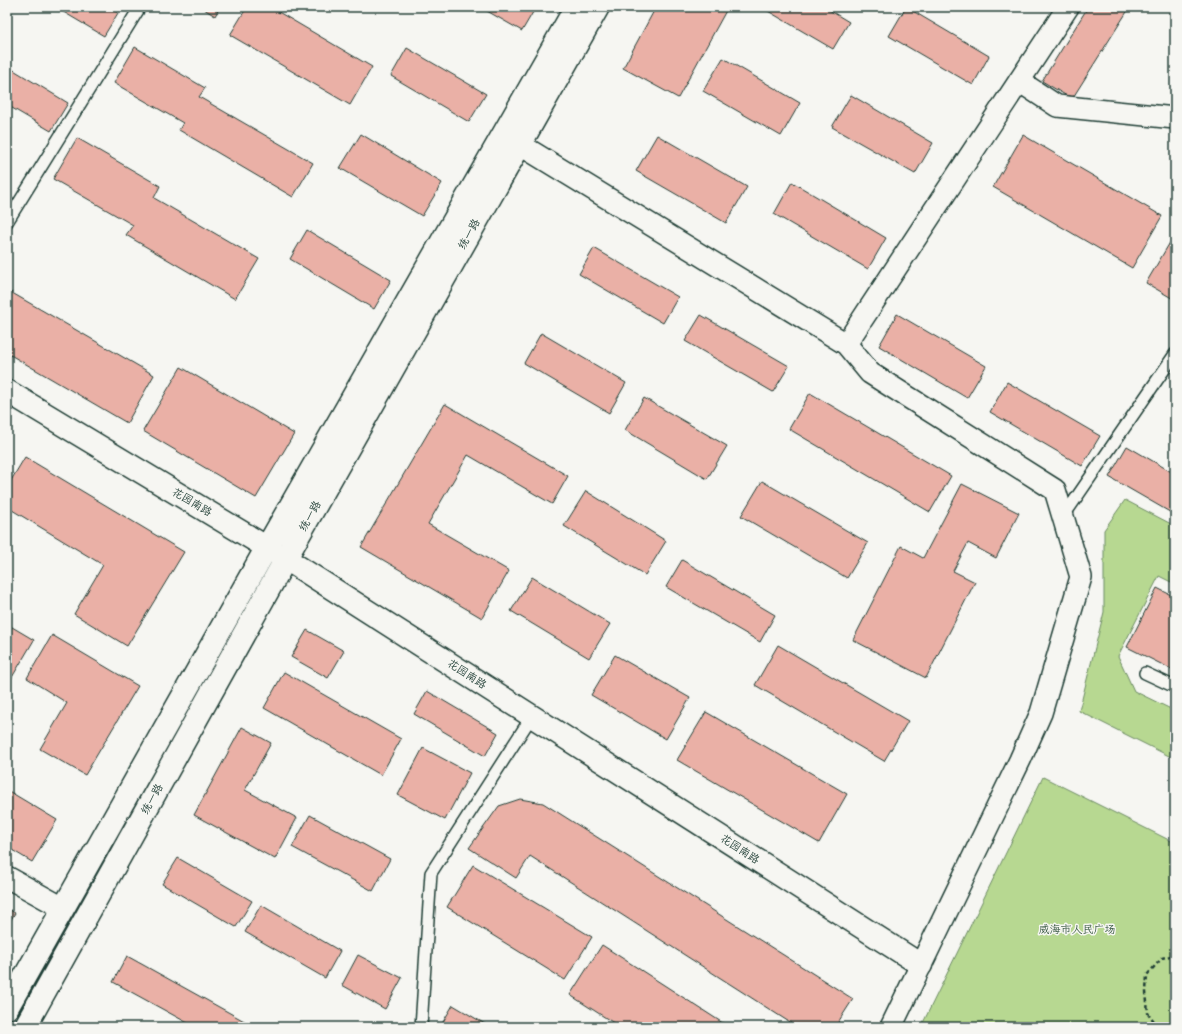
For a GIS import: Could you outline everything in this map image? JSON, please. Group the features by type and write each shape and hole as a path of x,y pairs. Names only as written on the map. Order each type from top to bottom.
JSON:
{"main road":[{"name":"统一路","path":"7,1008 267,547 576,7"},
{"name":"统一路","path":"25,1027 519,144 535,119 598,7"},
{"name":"花园南路","path":"7,391 267,547 921,965"}],"street":[{"path":"846,344 1068,7"},
{"path":"1019,82 1057,106 1175,118"},
{"path":"519,144 846,344 870,373 1055,490 1081,577 1041,713 1020,760 891,1027"},
{"path":"7,878 63,908"}],"lane":[{"path":"7,222 140,7"},
{"path":"1063,517 1175,354"},
{"path":"1145,673 1175,687"},
{"path":"421,1027 431,873 532,716"}],"path":[{"path":"1158,1027 1148,1012 1146,992 1147,975 1162,958 1175,955"}],"green space":[{"path":"1125,500 1175,526 1175,584 1159,576 1118,656 1134,691 1175,711 1175,759 1079,711 1104,612 1104,530"},
{"name":"威海市人民广场","path":"1043,777 1175,843 1175,1027 921,1027"}],"building":[{"path":"55,7 108,7 118,13 104,36"},
{"path":"201,7 220,7 215,16"},
{"path":"247,7 270,7 372,67 350,105 230,35"},
{"path":"480,7 536,7 522,31"},
{"path":"656,7 728,7 678,98 623,68"},
{"path":"761,7 824,7 849,22 833,49"},
{"path":"906,7 989,56 973,85 889,36"},
{"path":"1088,7 1130,7 1072,99 1042,81"},
{"path":"135,47 205,88 199,97 313,163 293,197 179,130 183,123 114,83"},
{"path":"407,48 486,94 469,122 391,76"},
{"path":"723,58 800,103 781,136 703,91"},
{"path":"7,66 68,103 51,131 7,105"},
{"path":"851,95 933,143 915,174 832,127"},
{"path":"361,134 442,183 422,216 340,168"},
{"path":"657,135 747,187 726,223 636,171"},
{"path":"1023,135 1162,216 1132,268 993,187"},
{"path":"77,138 160,186 154,198 259,259 235,299 126,235 133,225 53,179"},
{"path":"792,182 886,238 868,269 774,214"},
{"path":"307,230 391,280 374,309 290,259"},
{"path":"1175,234 1175,300 1146,283"},
{"path":"594,248 678,297 663,323 579,274"},
{"path":"7,290 154,375 127,423 7,353"},
{"path":"897,314 986,366 967,398 879,346"},
{"path":"701,315 789,366 773,392 685,341"},
{"path":"541,333 626,383 609,413 524,363"},
{"path":"181,367 294,434 256,498 143,431"},
{"path":"1007,382 1100,436 1082,466 990,412"},
{"path":"810,393 951,476 930,512 789,429"},
{"path":"644,398 727,446 707,479 625,430"},
{"path":"445,404 568,476 552,504 468,455 428,524 509,571 482,618 361,547"},
{"path":"1127,446 1175,474 1175,515 1109,477"},
{"path":"25,457 184,552 127,646 74,614 103,565 7,507 7,487"},
{"path":"762,481 868,543 847,578 741,516"},
{"path":"962,484 1019,513 996,558 968,543 953,571 975,582 926,678 853,640 901,546 923,558"},
{"path":"586,491 666,541 645,575 564,526"},
{"path":"682,560 775,615 760,642 666,587"},
{"path":"532,577 610,624 589,658 511,611"},
{"path":"1157,588 1175,597 1175,671 1127,647"},
{"path":"7,624 34,640 11,679 7,677"},
{"path":"307,630 344,651 328,678 291,657"},
{"path":"52,635 138,686 85,775 40,749 67,703 27,678"},
{"path":"778,645 908,721 884,761 755,685"},
{"path":"615,655 690,698 666,739 591,695"},
{"path":"284,672 401,739 381,775 264,708"},
{"path":"427,691 498,733 485,756 414,714"},
{"path":"706,712 847,794 819,843 677,760"},
{"path":"242,727 271,743 245,790 297,818 275,859 194,815"},
{"path":"423,748 470,773 445,820 398,795"},
{"path":"7,790 57,820 32,862 7,847"},
{"path":"520,799 543,803 853,999 835,1027 797,1027 530,856 516,878 469,848 499,806"},
{"path":"310,815 390,859 373,891 292,847"},
{"path":"178,858 252,901 236,927 162,884"},
{"path":"473,865 592,937 565,980 447,907"},
{"path":"261,905 340,951 325,978 245,932"},
{"path":"7,908 15,913 7,926"},
{"path":"602,945 729,1027 620,1027 570,995"},
{"path":"358,955 402,978 385,1009 342,985"},
{"path":"127,956 255,1027 195,1027 113,982"},
{"path":"453,1005 490,1027 440,1027"}]}
